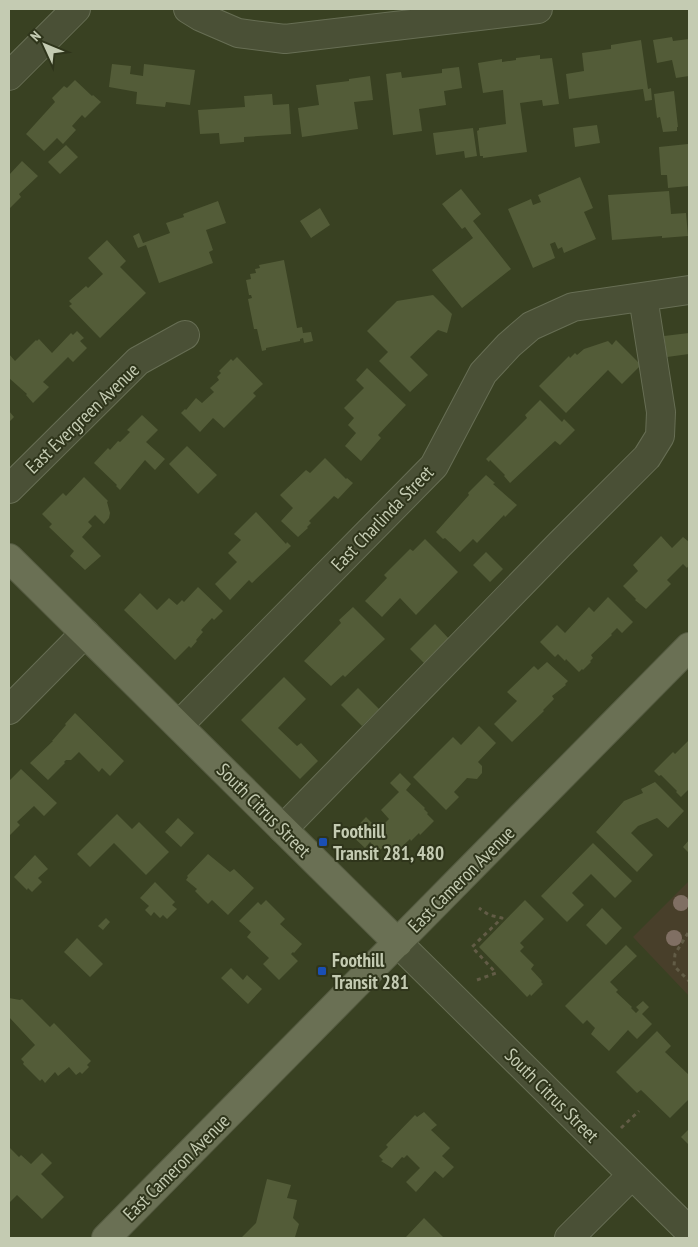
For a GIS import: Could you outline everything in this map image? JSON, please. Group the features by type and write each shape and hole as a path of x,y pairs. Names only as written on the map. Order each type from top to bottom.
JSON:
{"main road":[{"name":"South Citrus Street","path":"9,558 398,943"},
{"name":"East Cameron Avenue","path":"106,1238 689,647"}],"street":[{"path":"9,76 76,9"},
{"path":"188,9 201,17 238,32 285,39 538,9"},
{"name":"East Charlinda Street","path":"179,725 434,466 483,373 509,344 531,326 573,307 689,290"},
{"path":"283,829 647,456 660,436 661,412 643,297"},
{"name":"East Evergreen Avenue","path":"9,490 138,361 185,335"},
{"path":"9,710 85,633"},
{"name":"South Citrus Street","path":"398,943 689,1231"},
{"path":"569,1238 632,1175"}],"path":[{"path":"477,980 496,973 472,947 502,918 489,915 479,908"},
{"path":"688,933 675,954 674,966 689,981"},
{"path":"621,1128 639,1111"}],"shaded area":[{"path":"689,881 689,996 633,937"}],"building":[{"path":"672,37 673,41 689,39 689,76 676,78 672,60 657,63 653,40"},
{"path":"641,40 648,89 651,88 652,100 645,101 643,89 569,99 566,74 584,71 582,53 611,49 611,45"},
{"path":"540,55 540,59 552,58 559,104 543,106 542,100 520,103 527,152 483,158 483,156 480,156 477,131 479,128 506,124 503,90 483,93 478,63 502,59 502,62"},
{"path":"112,64 131,66 130,74 143,76 144,64 195,70 190,105 166,102 165,107 136,104 137,92 109,87"},
{"path":"459,67 462,88 444,91 446,105 419,109 422,131 393,135 386,74 401,72 402,78 442,73 442,69"},
{"path":"370,76 373,100 354,102 358,129 302,137 298,108 319,105 316,85"},
{"path":"75,80 101,102 85,118 82,115 72,126 76,130 63,144 57,138 44,151 26,134 55,102 52,98 64,86 67,88"},
{"path":"674,91 677,131 663,132 660,117 657,118 654,94"},
{"path":"272,94 273,105 289,104 291,134 244,137 244,142 220,144 219,133 200,134 198,110 245,107 244,96"},
{"path":"597,125 600,143 575,147 573,128"},
{"path":"473,128 477,156 465,158 464,151 436,155 433,133"},
{"path":"688,144 689,186 668,188 667,175 661,175 659,147"},
{"path":"66,145 78,157 60,174 48,162"},
{"path":"22,161 38,176 19,194 21,197 9,209 9,175"},
{"path":"580,177 593,208 584,212 596,239 564,253 562,247 558,249 555,242 550,244 555,258 533,268 508,209 531,199 533,205 541,202 538,195"},
{"path":"461,189 481,214 473,221 511,269 462,308 432,270 473,238 465,227 462,229 442,204"},
{"path":"669,191 671,214 686,213 688,236 612,240 608,195"},
{"path":"218,201 226,223 206,230 213,250 209,252 213,263 159,283 146,245 138,248 133,236 139,233 143,243 170,233 166,223 184,217 183,214"},
{"path":"320,208 330,225 311,238 300,221"},
{"path":"107,240 126,261 120,267 146,293 100,338 69,306 72,304 69,301 86,286 88,288 103,274 88,258"},
{"path":"284,260 297,328 302,327 303,333 311,332 313,341 304,343 303,338 300,341 266,348 266,350 262,351 257,329 254,329 248,299 252,298 249,295 246,280 251,279 250,274 256,273 255,269 260,268 259,265"},
{"path":"433,295 452,314 447,333 438,330 410,357 428,375 410,392 379,361 388,352 367,331 397,301"},
{"path":"77,331 84,338 80,341 87,348 73,362 68,357 43,382 49,387 33,403 27,394 9,378 9,354 15,361 39,339 52,353 71,333 73,335"},
{"path":"689,333 689,354 667,357 664,336"},
{"path":"616,340 641,365 622,384 608,370 566,413 539,386 569,356 570,358 575,353 577,355 584,349 608,341 612,345"},
{"path":"237,357 263,384 253,393 256,396 224,428 213,418 200,432 181,413 196,398 202,403 214,392 210,388 219,380 217,377 221,373 219,371 231,359 233,361"},
{"path":"367,368 406,405 378,435 381,438 361,461 345,446 356,433 348,425 354,418 344,408 364,388 356,380"},
{"path":"540,400 562,422 564,419 575,430 560,445 555,441 510,483 490,460 489,462 486,459 527,418 525,415"},
{"path":"9,411 14,417 9,422"},
{"path":"142,415 158,430 146,442 165,459 155,470 145,460 120,490 94,463 108,448 110,450 130,432 127,430"},
{"path":"187,446 217,475 198,494 169,464"},
{"path":"325,458 346,479 353,483 338,499 334,496 309,521 311,523 308,528 298,537 281,521 293,508 280,495 306,470 310,473"},
{"path":"486,475 495,483 493,484 517,505 505,517 504,515 477,543 473,539 460,552 436,532 469,495 468,493"},
{"path":"84,477 108,501 110,513 109,518 104,524 95,515 88,522 92,526 82,537 101,556 85,570 70,556 74,551 49,527 52,524 42,514 63,493 66,496"},
{"path":"256,512 286,544 287,542 291,546 252,583 249,580 230,600 215,584 237,562 228,553 241,540 234,534"},
{"path":"661,536 672,548 683,537 689,542 689,565 687,568 683,564 667,580 671,584 646,609 623,586 638,571 633,565"},
{"path":"425,539 458,572 416,615 400,598 382,617 365,601 387,578 384,575 410,549 413,551"},
{"path":"486,552 503,569 490,582 473,565"},
{"path":"198,587 223,611 214,620 212,618 201,630 203,632 191,648 189,646 175,660 124,610 140,593 157,610 169,598 177,605 182,600 184,602"},
{"path":"608,597 633,622 622,633 617,628 591,655 593,658 591,662 583,670 579,672 558,654 555,657 540,642 557,625 565,633 589,607 594,612"},
{"path":"353,607 385,639 345,677 343,675 331,686 304,661 341,623 339,620"},
{"path":"435,624 451,641 426,665 410,649"},
{"path":"547,662 568,681 566,685 552,696 554,699 544,711 512,742 494,724 517,701 507,692 534,666 538,670"},
{"path":"284,677 306,699 278,728 297,746 301,743 318,761 300,779 241,720"},
{"path":"358,688 379,709 362,726 341,705"},
{"path":"75,713 124,761 110,776 102,768 99,772 79,752 71,760 66,760 48,780 30,763 53,741"},
{"path":"479,726 496,743 478,762 482,766 482,773 477,779 467,778 454,792 459,797 446,810 413,777 453,737 461,745"},
{"path":"689,740 689,789 681,797 661,775 659,776 654,771 673,752 675,754"},
{"path":"21,769 57,803 44,816 34,806 17,822 20,825 9,836 9,781"},
{"path":"400,773 411,784 406,790 425,808 427,814 434,821 420,835 419,833 411,841 410,839 393,855 384,846 379,851 370,842 365,848 350,834 366,817 381,832 379,834 381,837 386,831 381,827 389,819 381,810 399,792 390,783"},
{"path":"655,782 684,811 668,828 657,818 638,826 631,833 653,855 637,872 596,832 624,801 643,793 641,789"},
{"path":"117,814 132,829 139,822 169,852 146,875 114,843 90,867 77,854"},
{"path":"178,818 194,833 181,847 165,832"},
{"path":"689,840 689,853 683,847"},
{"path":"593,843 632,881 615,898 591,874 572,893 584,905 567,922 541,896"},
{"path":"208,854 230,872 234,869 254,888 228,915 212,900 208,904 195,891 197,889 186,880 187,876"},
{"path":"35,855 48,869 38,878 42,882 32,892 28,888 27,890 14,877"},
{"path":"155,882 175,902 172,905 177,909 167,919 163,915 160,918 154,912 151,916 145,910 149,906 140,898"},
{"path":"266,900 285,919 280,924 302,944 291,954 298,961 279,980 263,964 269,958 247,937 251,932 239,921 258,902 261,905"},
{"path":"525,900 544,919 520,943 524,947 520,951 534,965 531,969 543,984 531,996 530,994 527,997 479,947"},
{"path":"602,908 622,928 606,945 586,925"},
{"path":"106,918 110,922 103,930 98,926"},
{"path":"77,938 103,964 90,977 64,952"},
{"path":"626,945 637,956 610,982 618,990 616,992 636,1013 639,1010 636,1007 643,1001 649,1007 642,1014 652,1024 637,1039 628,1030 609,1051 591,1034 595,1028 587,1020 583,1024 565,1006"},
{"path":"231,968 243,980 247,975 262,989 248,1004 221,978"},
{"path":"9,998 22,999 50,1027 54,1023 91,1061 87,1065 89,1067 82,1074 80,1072 76,1075 69,1067 58,1076 55,1072 45,1083 42,1079 40,1081 23,1064 24,1062 21,1059 35,1045 9,1017"},
{"path":"657,1031 671,1046 665,1052 689,1075 689,1099 670,1118 641,1090 637,1093 616,1072"},
{"path":"424,1112 437,1125 431,1130 450,1148 442,1156 454,1167 443,1178 435,1171 416,1192 406,1182 420,1168 407,1155 404,1158 402,1157 392,1168 381,1161 383,1160 379,1156 388,1147 386,1145 415,1115 417,1117"},
{"path":"689,1129 689,1145 681,1137"},
{"path":"10,1148 19,1157 21,1155 31,1164 42,1153 52,1163 41,1174 64,1197 42,1219 17,1195 9,1203"},
{"path":"267,1179 291,1185 287,1198 297,1200 293,1218 299,1224 295,1237 241,1238 256,1223"},
{"path":"424,1218 444,1238 406,1237"}],"place":[{"name":"Foothill Transit 281, 480","path":"323,842"},
{"name":"Foothill Transit 281","path":"322,971"}]}
